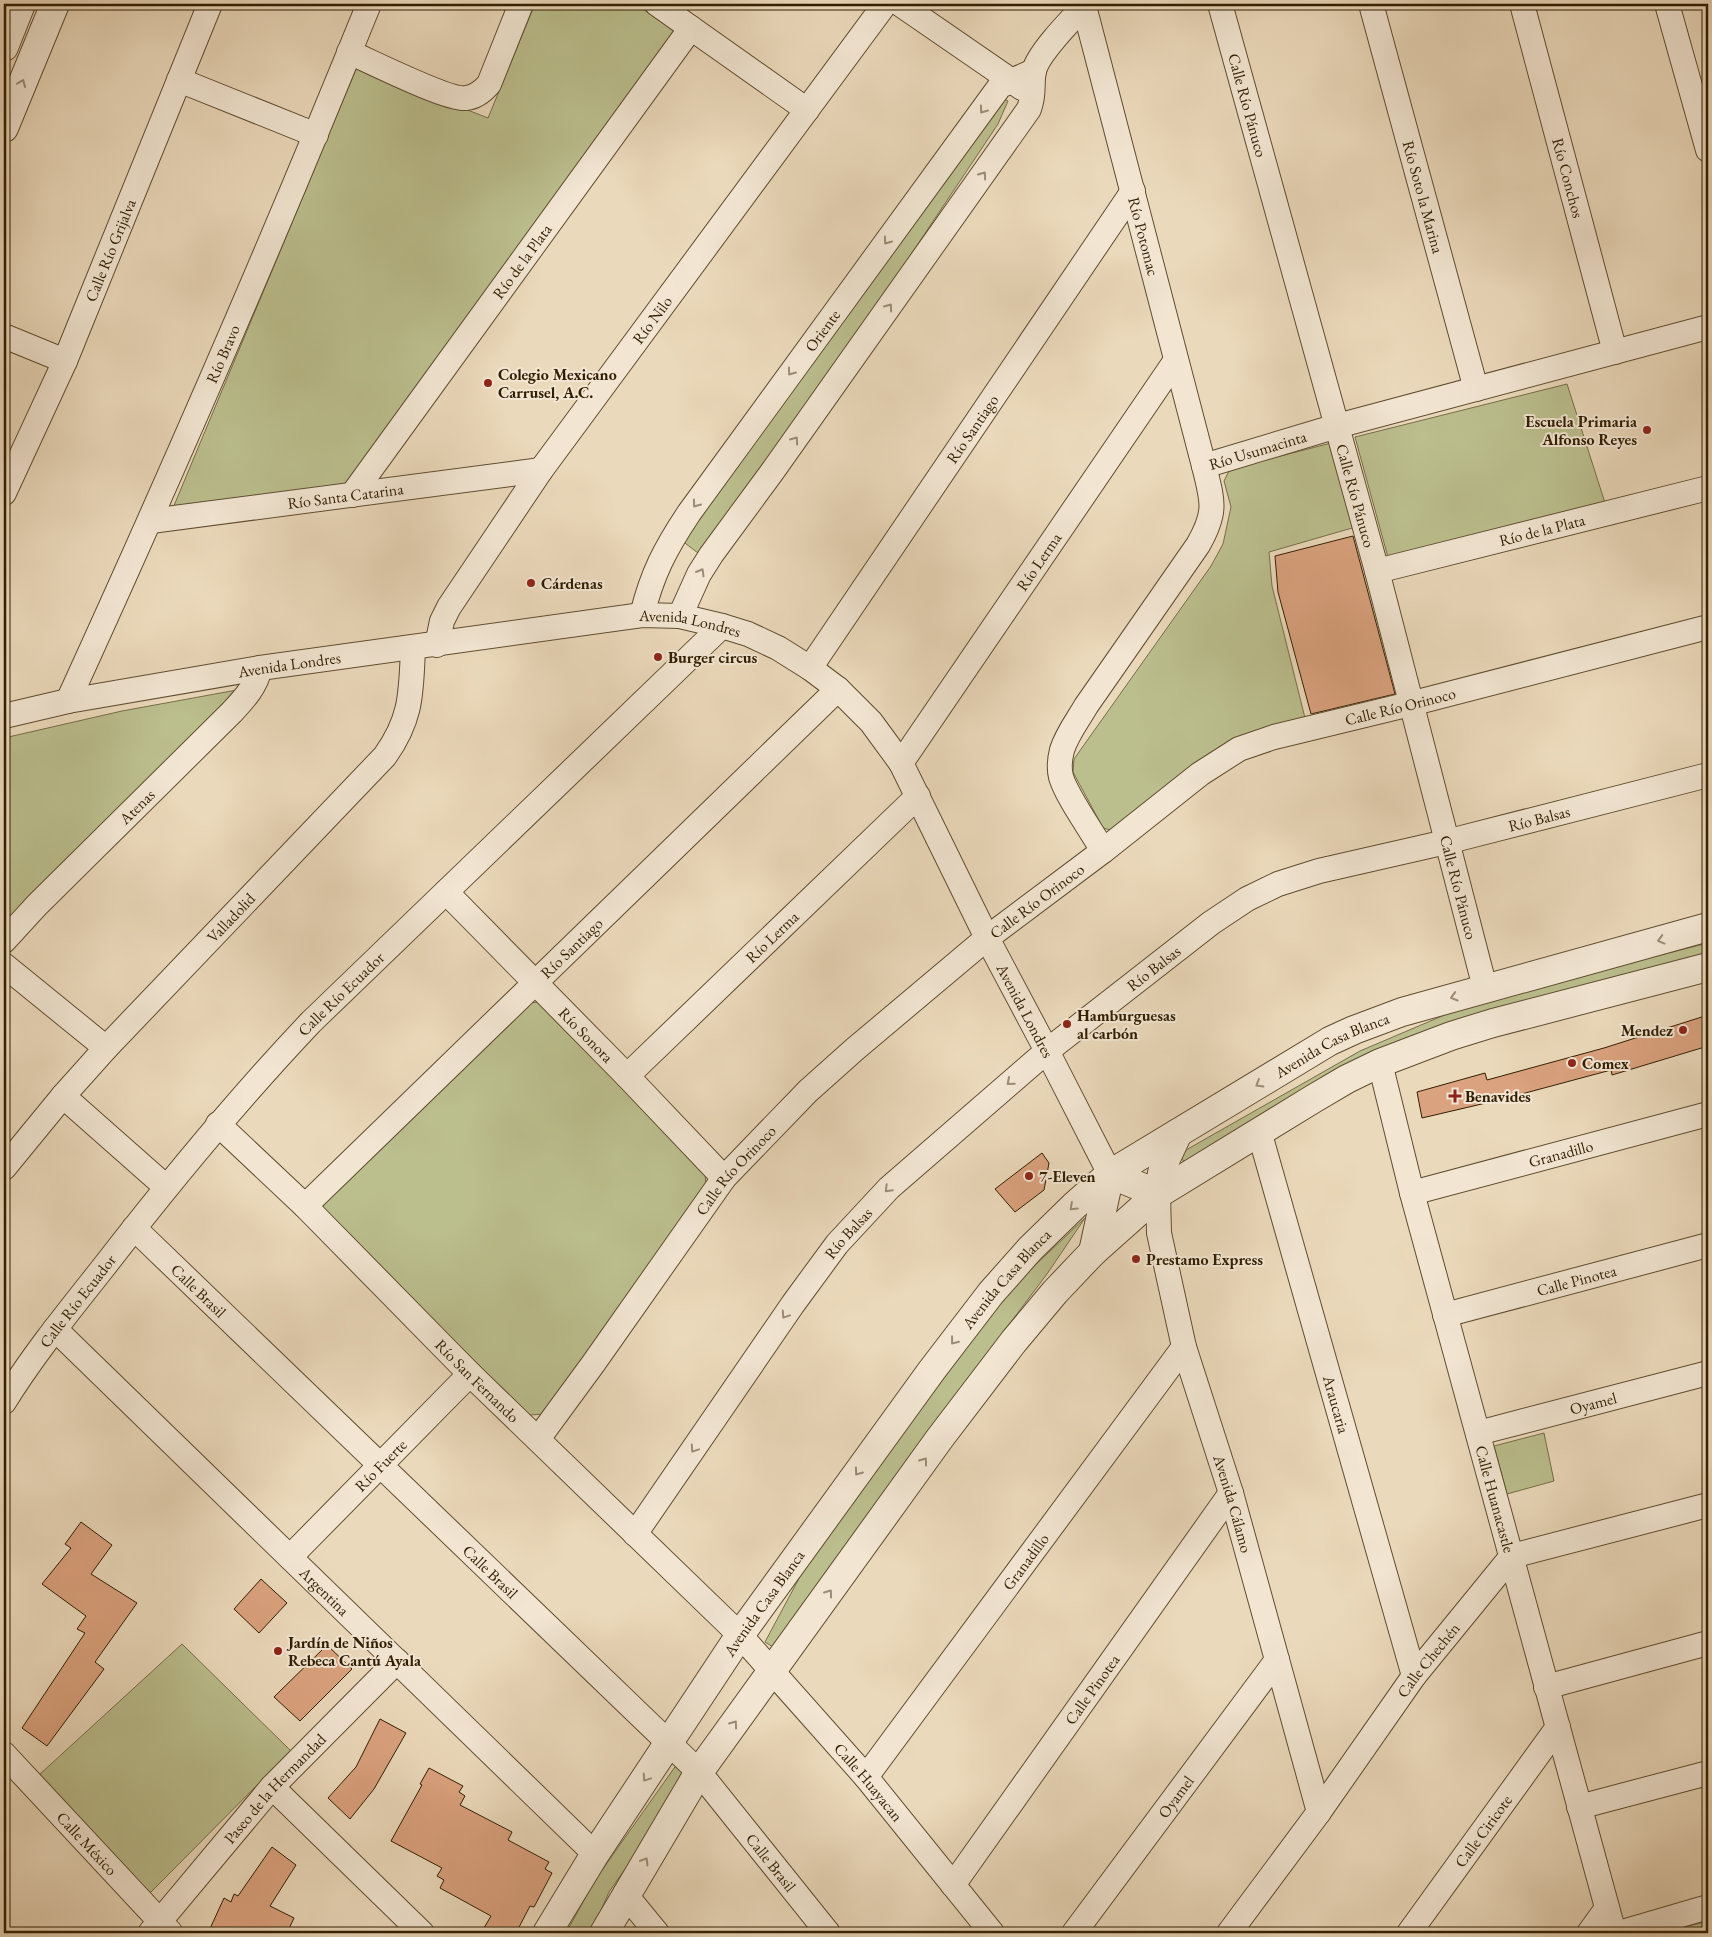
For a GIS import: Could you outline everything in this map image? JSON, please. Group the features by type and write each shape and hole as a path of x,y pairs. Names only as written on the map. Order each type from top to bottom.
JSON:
{"street":[{"path":"4,128 55,4"},
{"name":"Calle Río Grijalva","path":"4,493 65,361 210,4"},
{"name":"Río Bravo","path":"68,702 150,521 316,135 369,4"},
{"path":"350,52 447,96 465,98 483,90 493,76 521,4"},
{"path":"657,4 807,110"},
{"name":"Río Nilo","path":"438,644 442,621 449,607 541,470 885,4"},
{"path":"900,4 1034,97"},
{"name":"Calle Río Pánuco","path":"1220,4 1377,571 1485,988"},
{"name":"Río Soto la Marina","path":"1371,4 1476,389"},
{"name":"Río Conchos","path":"1522,4 1615,352"},
{"path":"1667,4 1708,150"},
{"path":"680,616 699,574 711,555 1029,109 1034,97 1034,70 1058,34 1085,5"},
{"name":"Río Potomac","path":"1085,5 1204,466"},
{"path":"4,47 13,15 43,31"},
{"name":"Río de la Plata","path":"352,495 691,28"},
{"name":"Oriente","path":"642,615 649,586 658,564 689,513 1000,86 1034,70"},
{"path":"179,80 316,135"},
{"name":"Río Santiago","path":"810,668 1133,191"},
{"name":"Río Usumacinta","path":"1103,851 1065,787 1060,775 1062,751 1069,733 1086,706 1207,530 1212,515 1212,504 1204,466 1337,426 1708,327"},
{"path":"4,336 65,361"},
{"name":"Río Lerma","path":"901,763 1176,360"},
{"name":"Río Santa Catarina","path":"150,521 541,470"},
{"name":"Río de la Plata","path":"1377,571 1708,488"},
{"name":"Avenida Londres","path":"4,716 68,702 260,668 642,615 680,616 748,634 778,648 810,668 838,689 871,722 901,763 987,938 1110,1174"},
{"name":"Calle Río Ecuador","path":"4,1402 15,1383 55,1329 166,1187 218,1124 311,1022 722,626"},
{"name":"Calle Río Orinoco","path":"538,1439 724,1178 808,1091 987,938 1103,851 1200,774 1239,749 1274,737 1708,627"},
{"name":"Valladolid","path":"8,1154 106,1048 385,756 398,738 406,717 411,689 413,648"},
{"name":"Atenas","path":"4,941 37,905 232,712 252,688 258,678 260,668"},
{"name":"Río Santiago","path":"305,1206 838,689"},
{"name":"Río Balsas","path":"635,1534 793,1304 837,1244 889,1188 1047,1050 1211,923 1247,899 1278,884 1319,871 1446,842 1708,775"},
{"name":"Río Lerma","path":"627,1076 918,796"},
{"name":"Río Sonora","path":"446,892 627,1076 724,1178"},
{"name":"Avenida Casa Blanca","path":"547,1933 596,1854 740,1634 932,1370 991,1293 1030,1249 1110,1174 1330,1041 1354,1030 1402,1012 1708,927"},
{"path":"4,965 106,1048"},
{"path":"604,1933 625,1894 699,1772 940,1438 1014,1341 1055,1292 1094,1252 1158,1194 1347,1079 1380,1063 1451,1036 1493,1023 1708,967"},
{"path":"1402,1012 1416,1030 1414,1050"},
{"name":"Calle Huanacastle","path":"1380,1063 1412,1193 1614,1933"},
{"path":"63,1096 166,1187"},
{"name":"Granadillo","path":"1412,1193 1708,1114"},
{"name":"Río San Fernando","path":"218,1124 305,1206 470,1374 740,1634"},
{"name":"Araucaria","path":"1260,1132 1414,1676"},
{"path":"1158,1194 1164,1163 1178,1133"},
{"path":"1094,1252 1110,1174 1158,1194"},
{"name":"Avenida Cálamo","path":"1158,1194 1159,1233 1184,1347 1230,1493 1319,1812"},
{"name":"Calle Brasil","path":"134,1228 699,1772 828,1933"},
{"name":"Calle Pinotea","path":"1445,1314 1708,1245"},
{"name":"Argentina","path":"55,1329 596,1854"},
{"name":"Granadillo","path":"866,1777 1184,1347"},
{"name":"Oyamel","path":"1478,1433 1708,1373"},
{"name":"Río Fuerte","path":"290,1557 470,1374"},
{"name":"Calle Pinotea","path":"953,1885 1230,1493"},
{"path":"1512,1556 1708,1505"},
{"name":"Calle Chechén","path":"1229,1933 1319,1812 1414,1676 1512,1556"},
{"name":"Calle Huayacan","path":"740,1634 866,1777 992,1933"},
{"path":"1546,1687 1708,1642"},
{"name":"Oyamel","path":"1074,1933 1277,1660"},
{"name":"Paseo de la Hermandad","path":"161,1929 272,1787 397,1661"},
{"name":"Calle Ciricote","path":"1410,1933 1558,1727"},
{"name":"Calle México","path":"4,1754 161,1929"},
{"path":"1579,1807 1708,1773"},
{"path":"272,1787 422,1933"},
{"path":"625,1894 657,1933"},
{"path":"1619,1933 1708,1907"},
{"path":"1589,1933 1607,1908"}],"green space":[{"path":"535,4 636,4 676,33 348,486 173,508 357,67 488,118"},
{"path":"999,96 1008,101 998,124 751,494 698,553 677,537"},
{"path":"1567,384 1606,506 1389,561 1355,437"},
{"path":"1339,441 1359,526 1269,552 1272,586 1306,722 1114,831 1103,828 1073,772 1074,759 1211,566 1223,544 1231,507 1224,481 1230,469"},
{"path":"248,688 4,927 4,738 122,711"},
{"path":"1708,943 1708,957 1468,1019 1188,1163 1181,1159 1186,1150 1360,1051 1475,1002"},
{"path":"540,1002 705,1174 706,1186 544,1414 530,1415 324,1215 322,1199 527,1003"},
{"path":"1085,1218 1047,1274 935,1423 776,1649 765,1642 811,1556 1012,1287"},
{"path":"1544,1433 1554,1481 1507,1494 1494,1446"},
{"path":"182,1644 291,1751 150,1893 39,1775"},
{"path":"677,1764 690,1777 609,1892 591,1933 566,1933 595,1880"},
{"path":"1708,1921 1708,1933 1662,1933"}],"building":[{"path":"1353,536 1395,694 1311,714 1278,592 1275,556"},
{"path":"1708,1015 1708,1046 1612,1075 1611,1070 1503,1099 1422,1118 1417,1092 1485,1073 1487,1080 1604,1048"},
{"name":"7-Eleven","path":"1042,1153 1049,1163 1044,1190 1015,1212 995,1189"},
{"path":"81,1522 112,1545 91,1574 137,1603 95,1662 104,1669 47,1746 22,1728 85,1633 77,1629 86,1616 42,1584 71,1548 65,1544"},
{"path":"261,1579 287,1603 259,1633 234,1609"},
{"path":"327,1645 352,1669 300,1721 274,1697"},
{"path":"380,1719 406,1733 374,1789 350,1819 328,1798 356,1767"},
{"path":"429,1768 463,1786 459,1792 465,1796 460,1805 512,1832 508,1840 549,1862 545,1869 552,1873 534,1907 530,1906 516,1933 481,1933 491,1916 440,1888 444,1880 437,1876 442,1868 391,1841 422,1785 420,1784"},
{"path":"272,1847 296,1865 270,1906 294,1918 287,1933 208,1933 224,1898 231,1902 234,1894 238,1896"}],"place":[{"name":"Colegio Mexicano Carrusel, A.C.","path":"488,383"},
{"name":"Escuela Primaria Alfonso Reyes","path":"1647,430"},
{"name":"Cárdenas","path":"531,583"},
{"name":"Burger circus","path":"658,657"},
{"name":"Hamburguesas al carbón","path":"1067,1024"},
{"name":"Mendez","path":"1683,1030"},
{"name":"Comex","path":"1572,1063"},
{"name":"Benavides","path":"1455,1096"},
{"name":"7-Eleven","path":"1029,1176"},
{"name":"Prestamo Express","path":"1136,1259"},
{"name":"Jardín de Niños Rebeca Cantú Ayala","path":"278,1651"}]}
